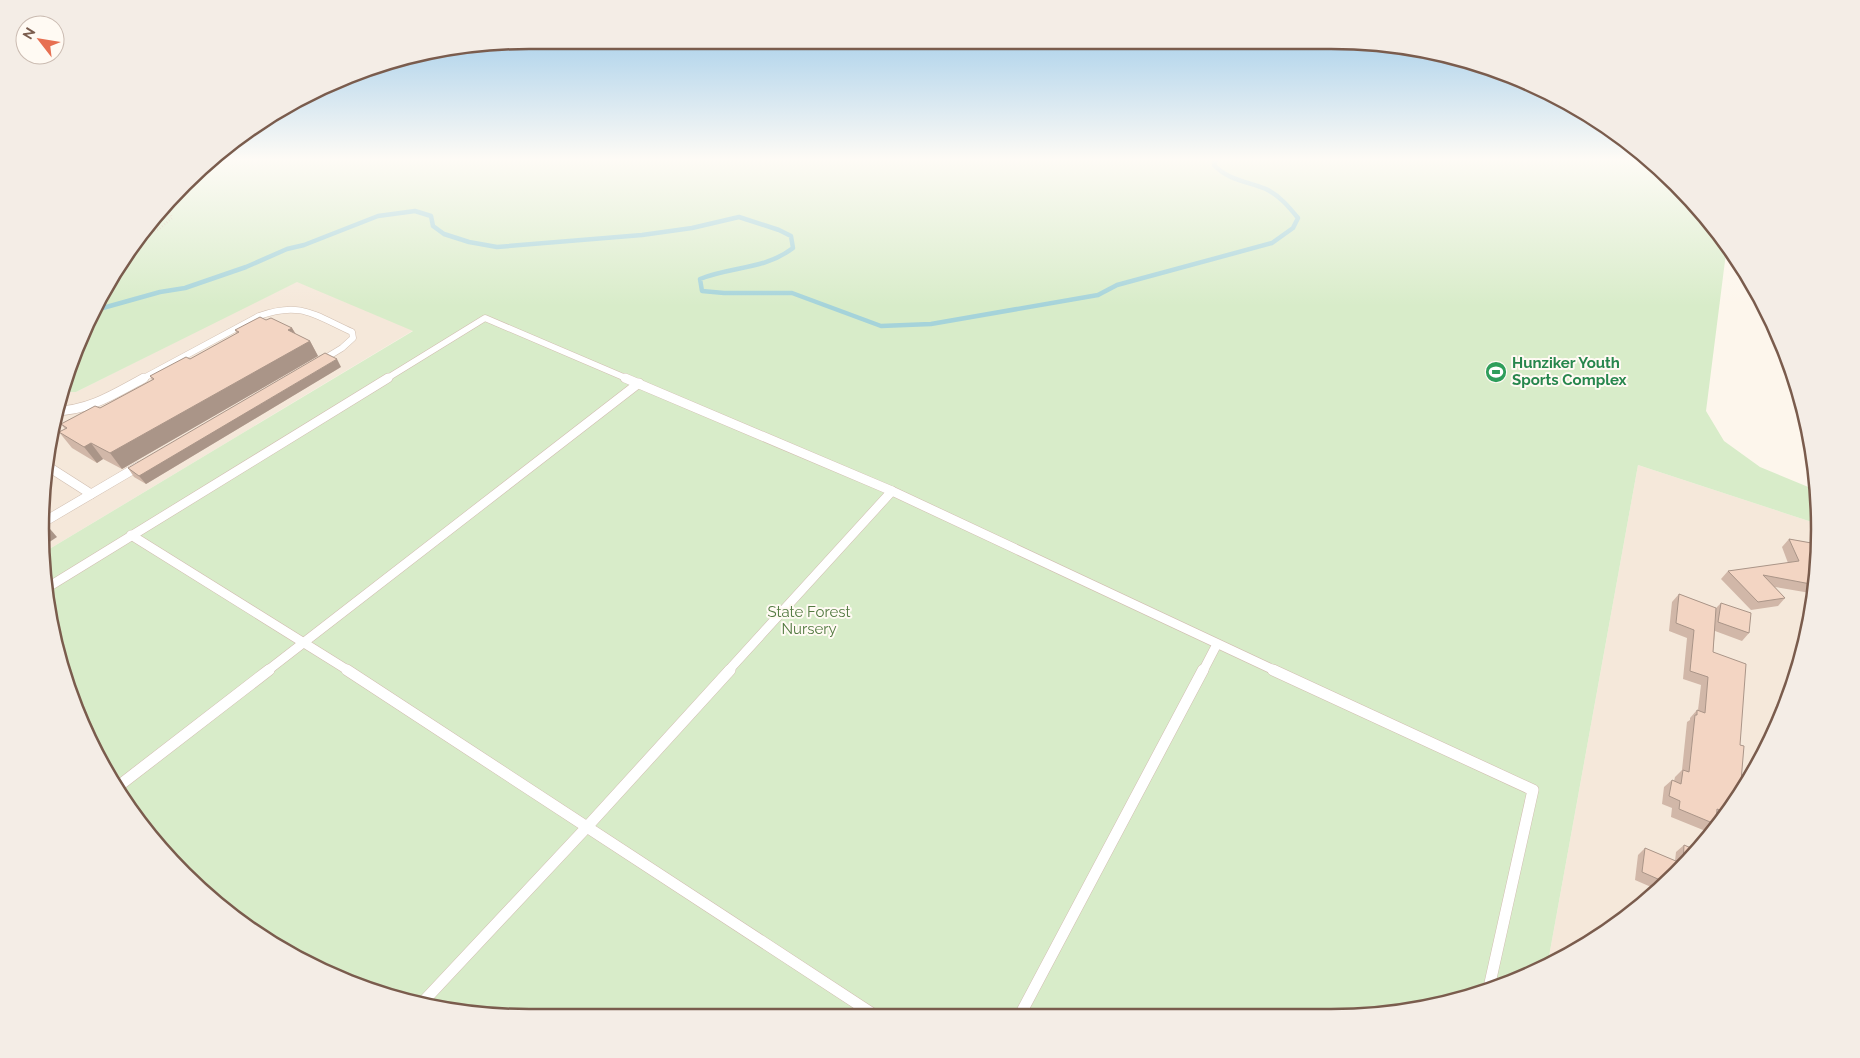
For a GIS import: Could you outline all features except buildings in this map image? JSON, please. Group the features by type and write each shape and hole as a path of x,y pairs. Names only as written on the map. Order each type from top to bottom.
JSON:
{"lane":[{"path":"64,411 95,404 259,316 279,309 300,309 352,332 353,338 342,348 309,368"},
{"path":"52,584 485,318 892,491 1216,644 1533,790 1490,982"},
{"path":"122,783 639,383"},
{"path":"49,519 150,460"},
{"path":"53,470 91,494"},
{"path":"427,998 586,828 892,491"},
{"path":"131,535 304,642 865,1009"},
{"path":"1023,1009 1216,644"}],"path":[{"path":"152,232 160,229 172,218 169,211"}],"shaded area":[{"path":"297,281 414,330 50,549 50,498 58,435 69,392 76,392"},
{"path":"1638,465 1811,522 1807,592 1795,653 1775,713 1747,769 1712,821 1671,869 1648,890 1598,928 1549,957"}],"green space":[{"name":"State Forest Nursery","path":"172,207 1688,207 1726,256 1706,411 1724,441 1760,467 1809,487 1811,522 1638,465 1549,957 1515,973 1455,993 1425,1000 1362,1008 498,1008 435,1000 375,984 345,973 289,945 262,928 212,890 189,869 168,846 130,796 98,741 74,683 58,623 53,592 50,549 413,331 297,282 76,392 69,392 85,345 98,317 130,262"}],"waterway":[{"path":"103,308 160,292 185,288 246,267 287,249 304,245 378,216 415,211 431,216 433,226 444,234 469,242 497,247 642,235 692,228 739,217 779,230 791,236 793,248 760,264 700,279 702,291 724,293 792,293 881,326 931,324 1098,295 1117,285 1272,243 1293,228 1298,218 1289,207"}],"place":[{"name":"Hunziker Youth Sports Complex","path":"1496,372"}]}
